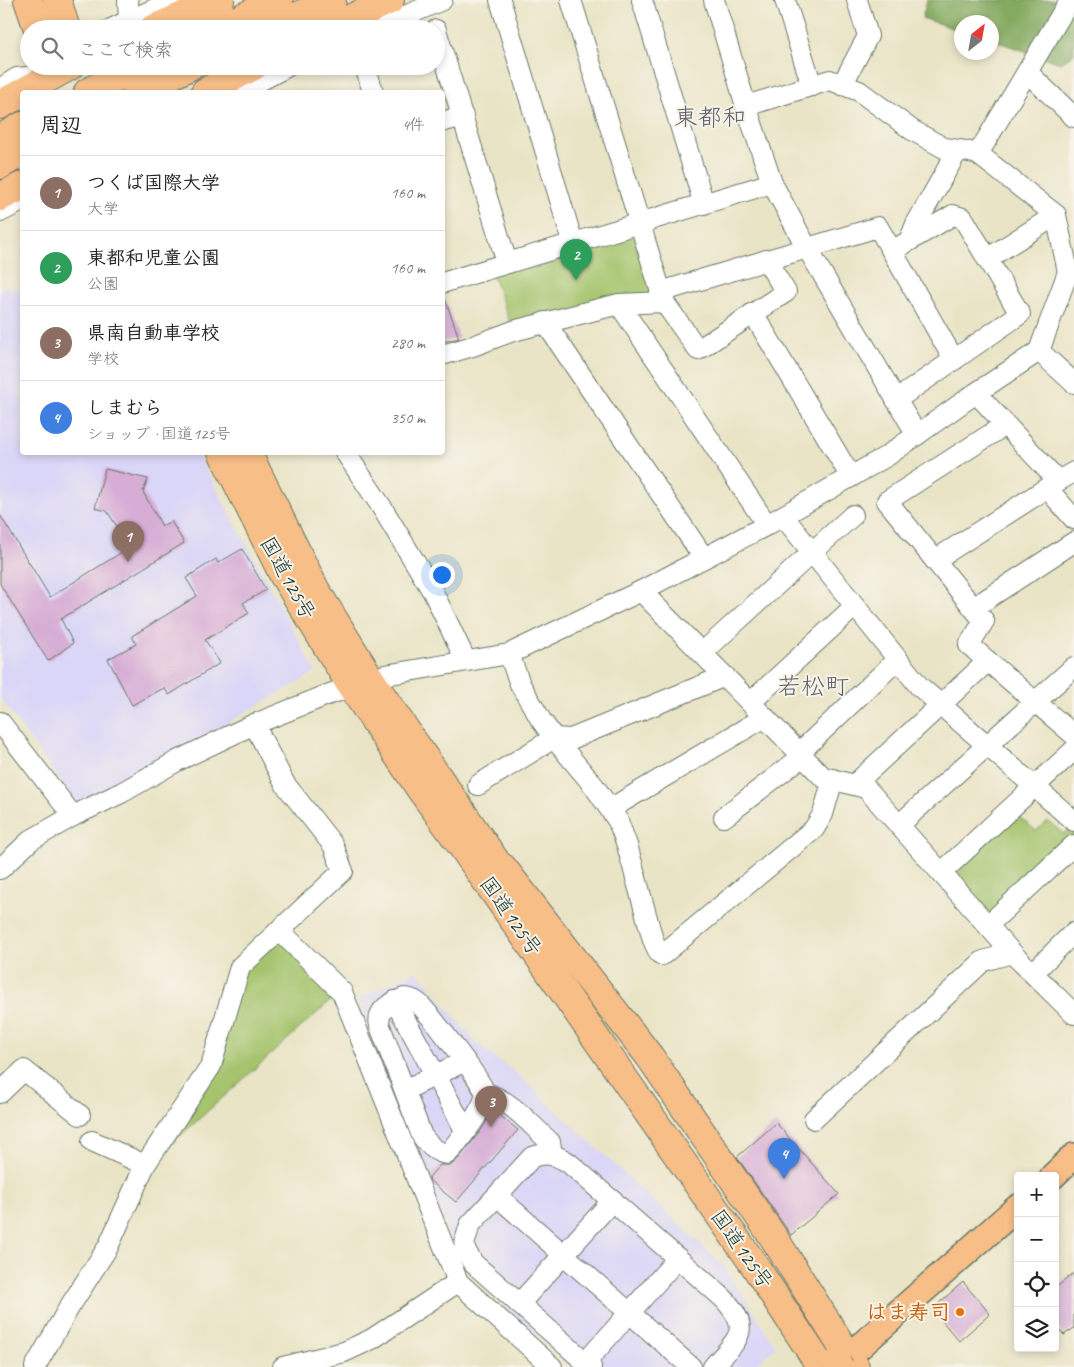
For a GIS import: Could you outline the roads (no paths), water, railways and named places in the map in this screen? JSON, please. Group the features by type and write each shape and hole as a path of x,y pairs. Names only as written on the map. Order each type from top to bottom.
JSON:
{"highway":[{"path":"28,0 35,20"},
{"path":"57,0 63,20"},
{"path":"157,20 220,0"},
{"path":"237,20 279,0"},
{"path":"289,20 332,0"},
{"path":"347,20 390,0"},
{"path":"42,90 70,80 95,75"},
{"path":"141,90 172,75"},
{"path":"209,90 237,75"},
{"path":"0,105 20,98"},
{"path":"0,139 20,127"},
{"path":"0,165 20,153"},
{"path":"0,197 20,187"},
{"name":"国道125号","path":"224,455 284,576 361,683"},
{"name":"国道125号","path":"248,455 361,683 422,790 471,842 762,1262 840,1365"},
{"path":"471,842 650,1057 774,1238 840,1365"},
{"path":"471,842 609,1085 736,1264 806,1367"}],"main road":[{"path":"1056,1172 1074,1156"},
{"path":"840,1365 1014,1211"}],"street":[{"path":"128,0 138,20"},
{"path":"148,20 174,0"},
{"path":"500,0 573,243"},
{"path":"571,0 662,297 698,350 786,292 766,260"},
{"path":"642,0 704,204"},
{"path":"714,0 746,106 772,183 807,248 917,435"},
{"path":"785,0 812,86"},
{"path":"842,85 868,36 857,0"},
{"path":"910,241 916,224 1027,72 1070,0"},
{"path":"396,20 435,3 436,20"},
{"path":"445,58 507,263"},
{"path":"1027,72 1074,117"},
{"path":"243,90 271,75"},
{"path":"368,75 372,90"},
{"path":"0,89 17,78 70,80"},
{"path":"0,868 31,840 73,816 121,793 177,761 254,724 385,675 509,654 641,591 775,520 887,456 1039,351 1068,272 1056,215 968,152 944,148 912,130 859,91 830,80 746,106"},
{"path":"445,121 463,116"},
{"path":"445,280 772,183"},
{"path":"0,212 20,202"},
{"path":"892,251 953,215 963,218 1020,314 896,400"},
{"path":"987,259 1056,215"},
{"path":"445,354 545,322 619,304 662,297 766,260 878,227 954,360"},
{"path":"619,304 775,520 812,552 919,686 1074,820"},
{"path":"753,314 851,477"},
{"path":"545,322 704,558"},
{"path":"1039,351 1074,383"},
{"path":"976,393 1060,481 1074,519"},
{"path":"1005,425 887,501 984,621 969,645 1074,735"},
{"path":"347,455 382,506 433,592 466,661"},
{"path":"934,560 1060,481"},
{"path":"702,653 853,515"},
{"path":"973,608 1074,542"},
{"path":"641,591 823,777 866,788 1012,953 1074,1014"},
{"path":"610,809 758,709 855,606"},
{"path":"509,654 520,684 541,720 594,786 622,830 653,940 659,953 662,955 814,829 823,814 833,779"},
{"path":"724,817 801,754 898,659"},
{"path":"855,784 988,661"},
{"path":"900,825 987,745 1071,674"},
{"path":"478,785 554,738 571,739 725,676"},
{"path":"0,722 73,816"},
{"path":"34,1367 55,1330 108,1247 145,1165 211,1066 240,967 343,871 333,845 285,784 254,724"},
{"path":"942,873 1074,750"},
{"path":"988,926 1074,845"},
{"path":"279,930 342,992 458,1282 552,1367"},
{"path":"1033,973 1074,932"},
{"path":"814,1119 983,961 1012,953"},
{"path":"404,998 409,998 418,1003 465,1061 482,1085 485,1094 479,1110 452,1149 447,1154 440,1153 429,1146 422,1136 379,1021 382,1010 390,1003 404,998"},
{"path":"395,1001 465,1130"},
{"path":"405,1090 465,1061"},
{"path":"0,1093 24,1070 80,1115"},
{"path":"485,1094 498,1097 510,1105 550,1142 552,1154"},
{"path":"92,1141 145,1165"},
{"path":"678,1258 588,1365 473,1263 464,1248 470,1225 532,1157 541,1154 552,1154 569,1163 613,1200 723,1298 734,1309 738,1320 740,1336 713,1367"},
{"path":"497,1196 691,1367"},
{"path":"518,1304 613,1200"},
{"path":"283,1367 344,1352 372,1339 458,1282"}],"place":[{"name":"東都和児童公園","path":"576,280"},
{"name":"つくば国際大学","path":"128,562"},
{"name":"県南自動車学校","path":"491,1127"},
{"name":"しまむら","path":"784,1179"},
{"name":"はま寿司","path":"960,1312"}],"district":[{"name":"東都和","path":"710,117"},
{"name":"若松町","path":"813,686"}]}
